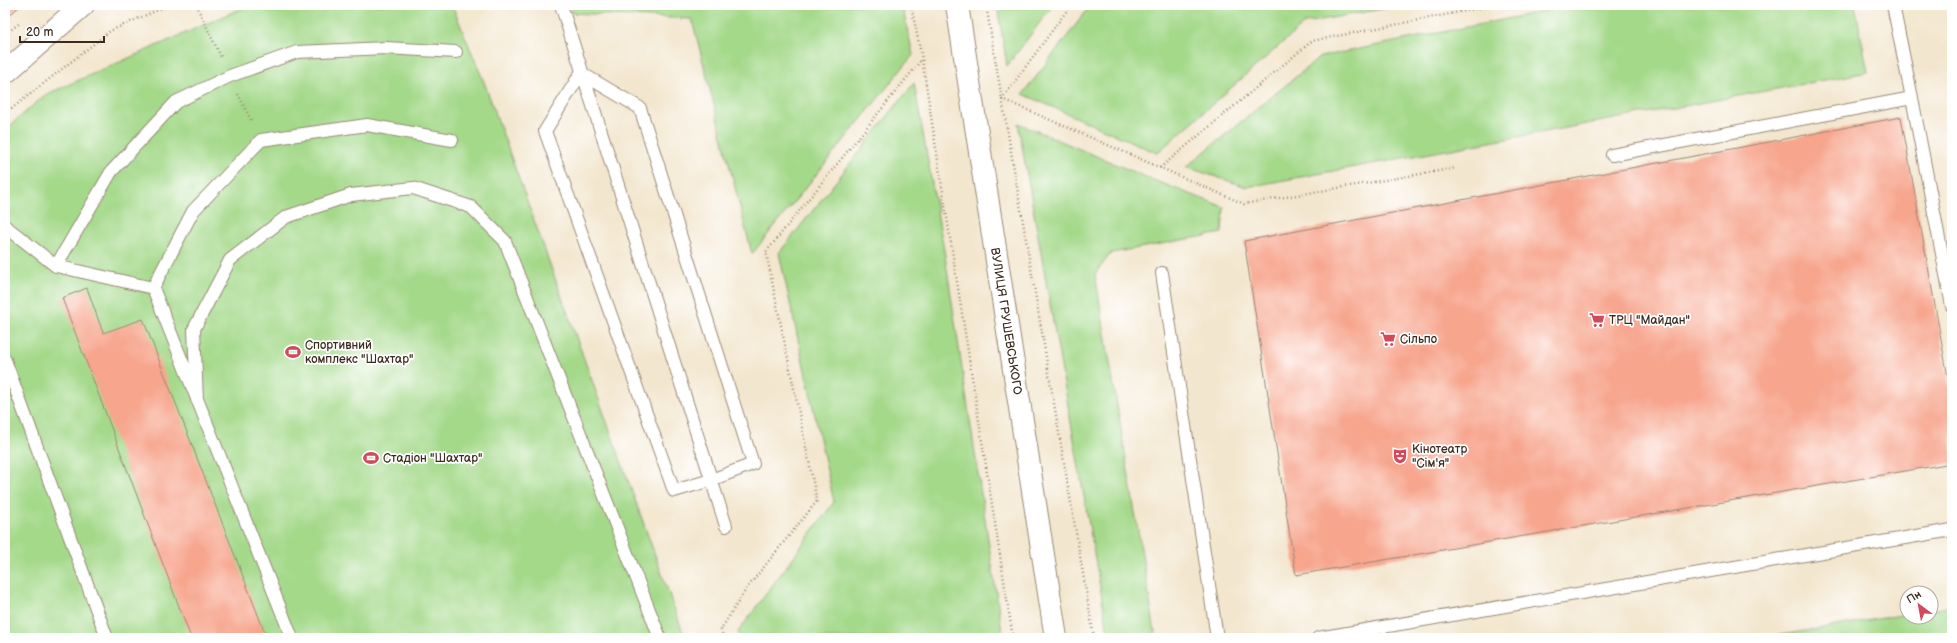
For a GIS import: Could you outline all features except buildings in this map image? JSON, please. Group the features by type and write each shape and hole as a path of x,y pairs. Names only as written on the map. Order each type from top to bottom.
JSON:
{"street":[{"path":"5,72 83,5"},
{"name":"ВУЛИЦЯ ГРУШЕВСЬКОГО","path":"957,5 1056,638"}],"lane":[{"path":"561,5 581,73 726,526"},
{"path":"1893,5 1952,306"},
{"path":"56,266 111,172 176,102 230,76 297,52 386,48 456,52"},
{"path":"581,73 640,108 753,464 712,480 674,491 545,131 581,73"},
{"path":"1612,155 1912,98"},
{"path":"292,638 154,288 193,211 261,140 367,125 452,140"},
{"path":"197,400 194,328 230,260 286,216 351,195 413,188 471,207 505,241 660,638"},
{"path":"5,226 56,266 154,288"},
{"path":"1162,273 1217,638"},
{"path":"5,360 107,638"},
{"path":"1318,638 1952,530"}],"path":[{"path":"5,114 110,31 169,5"},
{"path":"196,5 261,140"},
{"path":"911,5 922,59 1013,638"},
{"path":"986,5 1094,638"},
{"path":"1002,99 1071,5"},
{"path":"1160,168 1312,41 1495,5"},
{"path":"723,638 721,629 747,588 817,501 766,252 922,59"},
{"path":"1002,99 1244,204 1456,168"}],"green space":[{"name":"Стадіон \"Шахтар\"","path":"249,5 452,5 484,82 685,638 5,638 5,130 45,95"},
{"path":"570,5 902,5 913,55 752,254 692,19 572,13"},
{"path":"997,5 1053,5 1007,66"},
{"path":"1091,5 1403,5 1305,23 1157,153 1023,94"},
{"path":"1575,5 1855,5 1868,72 1247,187 1186,167 1320,57"},
{"path":"914,83 945,256 1003,638 739,638 738,632 834,502 779,253"},
{"path":"1018,123 1153,180 1224,207 1222,233 1111,253 1095,274 1156,638 1109,638"},
{"path":"1952,606 1952,638 1764,638 1899,615 1899,625 1939,625 1939,608"}],"place":[{"name":"ТРЦ \"Майдан\"","path":"1597,320"},
{"name":"Сільпо","path":"1388,339"},
{"name":"Спортивний комплекс \"Шахтар\"","path":"293,352"},
{"name":"Кінотеатр \"Сім'я\"","path":"1400,456"},
{"name":"Стадіон \"Шахтар\"","path":"371,458"}]}
